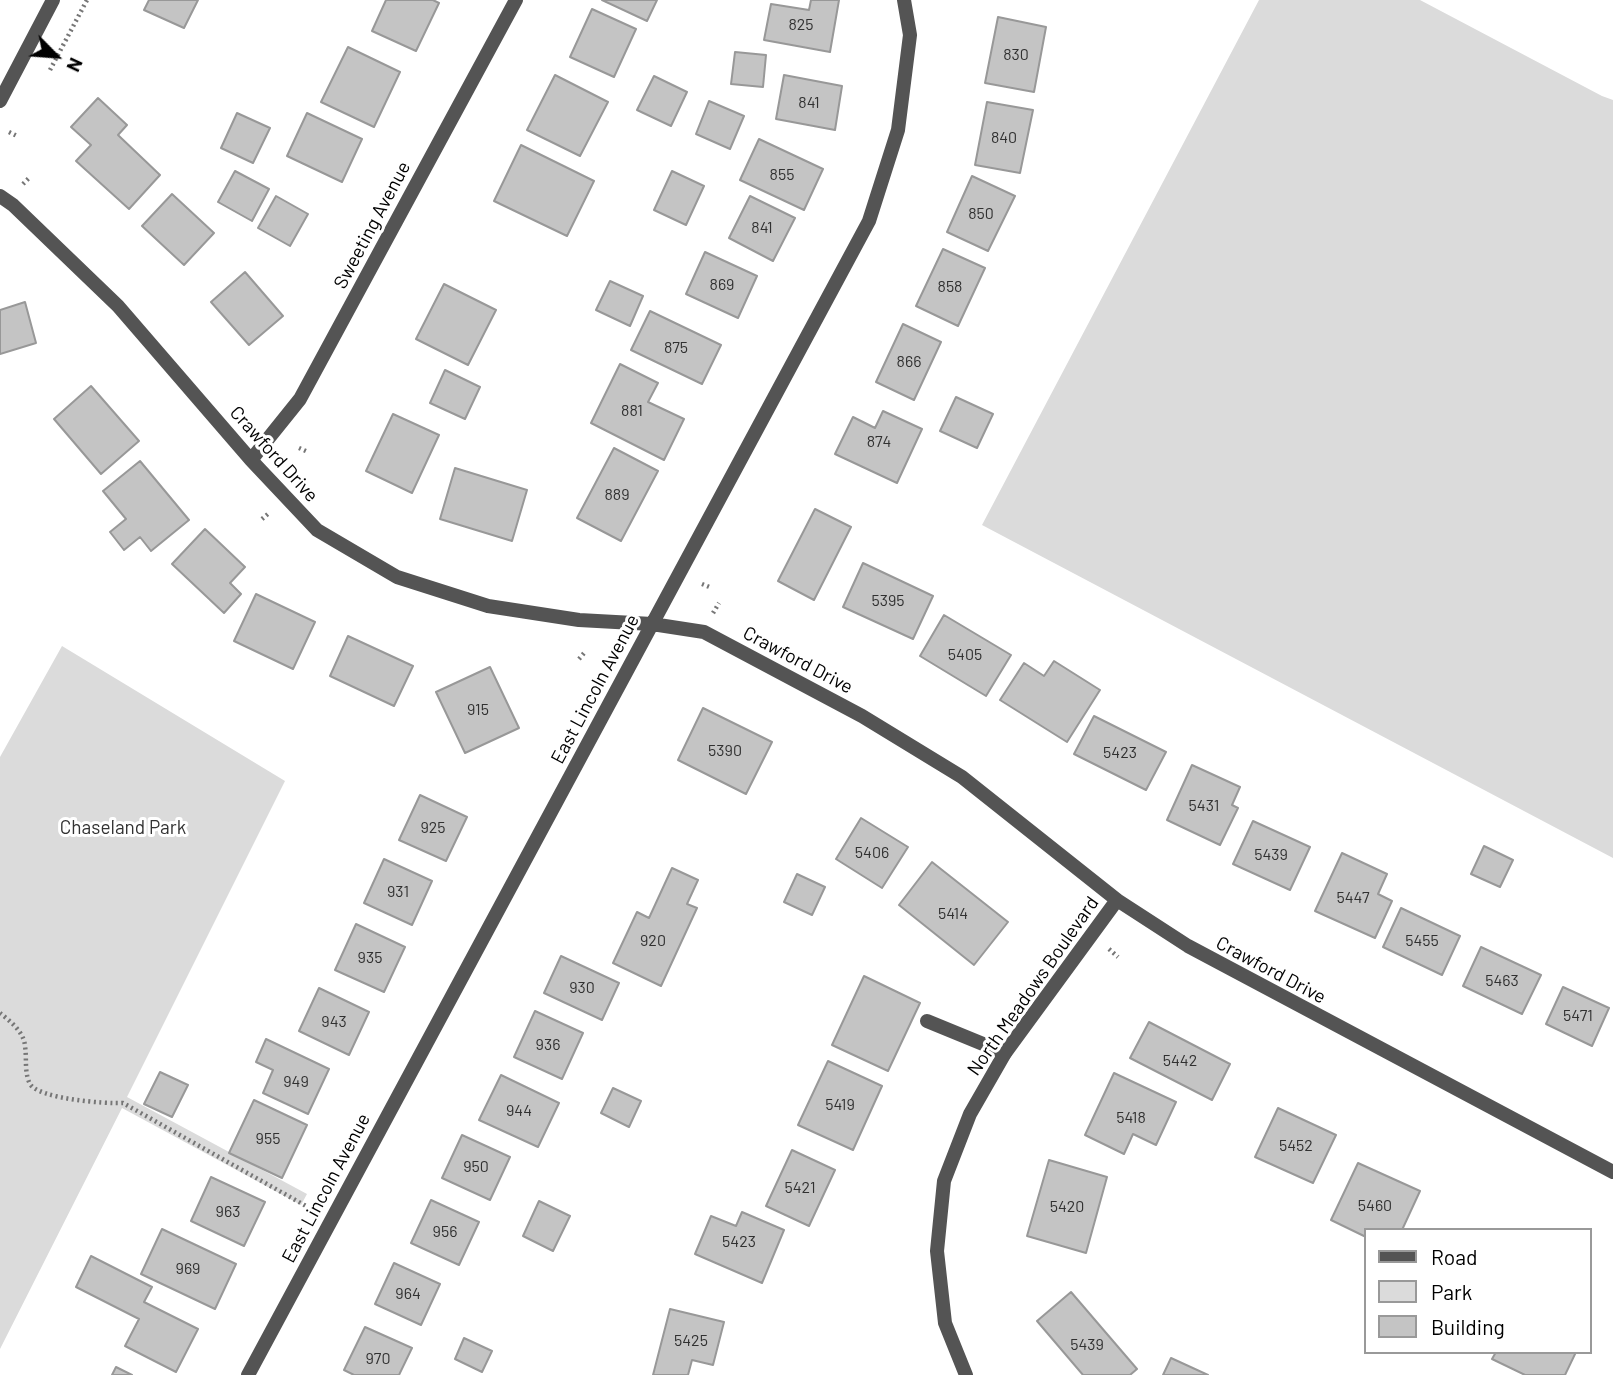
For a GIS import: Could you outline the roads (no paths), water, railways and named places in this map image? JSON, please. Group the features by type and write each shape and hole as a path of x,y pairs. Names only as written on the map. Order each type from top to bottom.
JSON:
{"street":[{"path":"0,101 53,0"},
{"name":"Sweeting Avenue","path":"251,460 300,400 516,0"},
{"name":"East Lincoln Avenue","path":"248,1375 869,221 898,130 910,35 904,0"},
{"name":"Crawford Drive","path":"0,196 13,205 118,306 251,460 317,530 397,577 488,606 579,620 652,624 704,632 862,716 961,777 1117,900 1188,946 1613,1172"},
{"name":"North Meadows Boulevard","path":"966,1375 944,1322 937,1251 944,1181 970,1114 1005,1053 1117,900"},
{"path":"927,1021 1005,1053"}],"park label":[{"name":"Chaseland Park","path":"123,828"}]}
